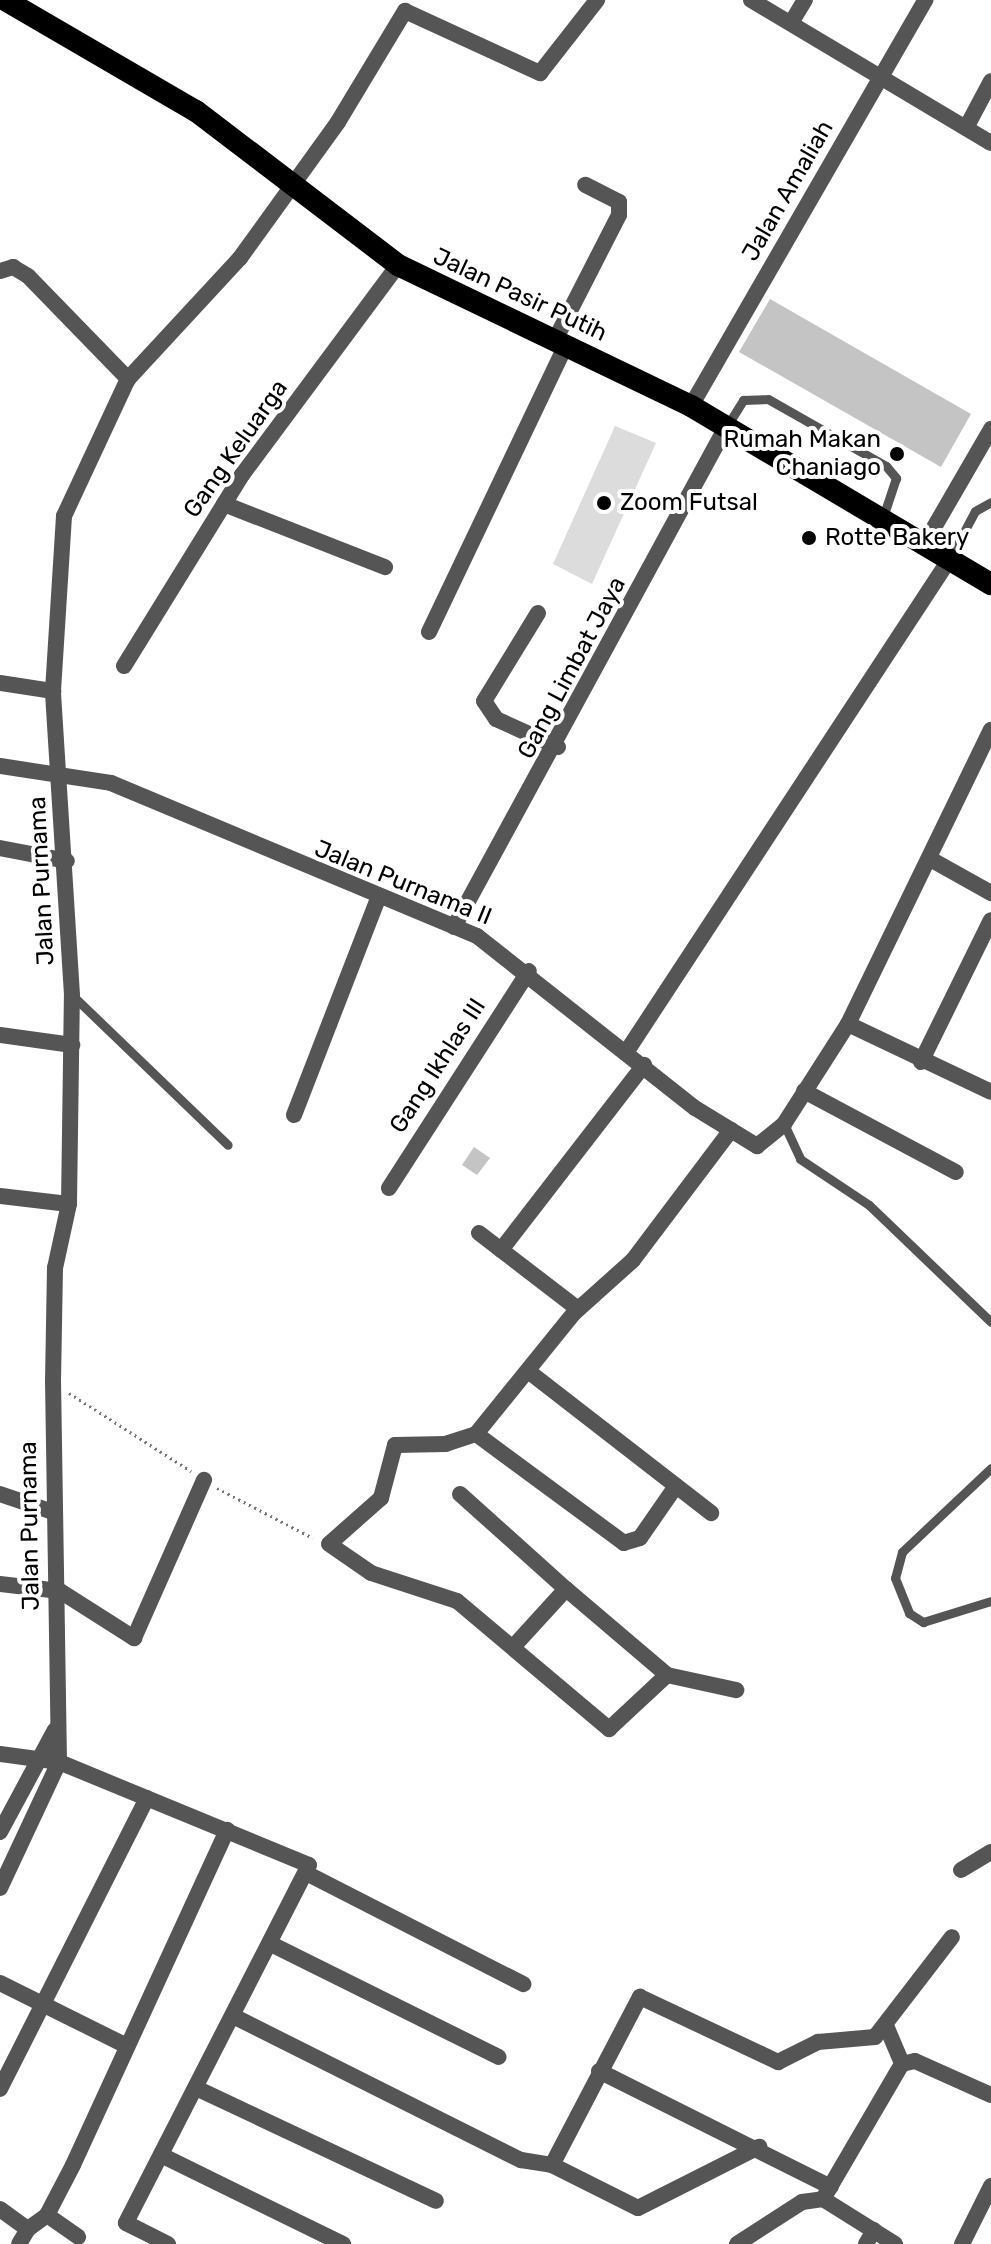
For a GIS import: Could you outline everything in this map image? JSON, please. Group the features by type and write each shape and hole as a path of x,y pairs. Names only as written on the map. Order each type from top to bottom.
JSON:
{"highway":[{"name":"Jalan Pasir Putih","path":"5,0 196,111 295,182 398,265 691,406 883,517 991,584"}],"street":[{"name":"Jalan Purnama","path":"59,1762 55,1730 57,1654 53,1382 55,1268 69,1204 72,995 67,861 53,691 64,516 128,379 240,258 295,182 405,11 540,73 597,0"},
{"path":"751,0 991,143"},
{"path":"791,23 805,0"},
{"name":"Jalan Amaliah","path":"691,406 925,0"},
{"path":"966,128 991,81"},
{"path":"429,632 619,215 619,202 585,185"},
{"name":"Gang Keluarga","path":"124,666 224,504 398,265"},
{"path":"0,271 13,267 28,276 128,379"},
{"name":"Gang Limbat Jaya","path":"454,927 558,747 726,427"},
{"path":"925,543 991,429"},
{"path":"224,504 385,567"},
{"path":"627,1051 758,845 872,688 949,560"},
{"path":"538,613 484,701 496,719 558,747"},
{"path":"0,683 53,691"},
{"name":"Jalan Purnama II","path":"0,766 111,783 378,898 454,927 529,971 644,1065 731,1130 763,1146 784,1124 848,1024 932,860 991,730"},
{"path":"0,848 67,861"},
{"path":"932,860 991,893"},
{"path":"294,1115 378,898"},
{"path":"921,1062 991,920"},
{"name":"Gang Ikhlas III","path":"389,1188 529,971"},
{"path":"848,1024 921,1062 991,1092"},
{"path":"0,1035 72,1045"},
{"path":"501,1250 644,1065"},
{"path":"804,1091 956,1172"},
{"path":"667,1675 609,1729 457,1601 371,1573 329,1544 381,1498 395,1445 446,1444 476,1434 578,1309 633,1260 731,1130"},
{"path":"0,1196 69,1204"},
{"path":"479,1233 578,1309"},
{"path":"528,1371 711,1513"},
{"path":"476,1434 624,1543 640,1538 676,1486"},
{"path":"0,1584 55,1589 134,1638 204,1480"},
{"path":"0,1494 53,1512"},
{"path":"460,1494 667,1675 736,1690"},
{"path":"514,1646 566,1589"},
{"path":"0,1832 35,1756 55,1730"},
{"path":"0,1754 35,1756 59,1762 303,1859 308,1874 523,1984"},
{"path":"0,1888 59,1762"},
{"path":"0,2089 147,1798"},
{"path":"0,2209 23,2237 47,2215 227,1830"},
{"path":"961,1870 991,1852"},
{"path":"168,2244 126,2223 308,1874"},
{"path":"552,2165 640,1997 778,2062 818,2042 875,2037 887,2028 952,1937"},
{"path":"271,1944 499,2057"},
{"path":"0,1983 43,2000 125,2045"},
{"path":"233,2016 521,2160 552,2165 645,2207 759,2147"},
{"path":"887,2028 902,2064"},
{"path":"737,2244 802,2202 827,2193 902,2064 915,2061 991,2095"},
{"path":"599,2071 759,2147 827,2193 870,2237 895,2244"},
{"path":"196,2088 436,2201"},
{"path":"161,2155 343,2244"},
{"path":"962,2244 986,2214 991,2186"},
{"path":"47,2215 78,2237"}],"lane":[{"path":"726,427 743,400 768,399 886,466 896,478 883,517"},
{"path":"949,560 975,511 991,502"},
{"path":"72,995 228,1145"},
{"path":"784,1124 800,1159 869,1205 991,1322"},
{"path":"991,1468 902,1552 895,1578 909,1613 923,1622 991,1601"}],"path":[{"path":"53,1382 204,1480 329,1544"}],"shaded area":[{"name":"Zoom Futsal","path":"615,426 656,443 592,584 553,564"}],"building":[{"path":"770,299 971,414 941,467 739,352"},
{"path":"474,1147 490,1158 477,1175 462,1165"}],"place":[{"name":"Rumah Makan Chaniago","path":"897,454"},
{"name":"Zoom Futsal","path":"604,503"},
{"name":"Rotte Bakery","path":"809,538"}]}
